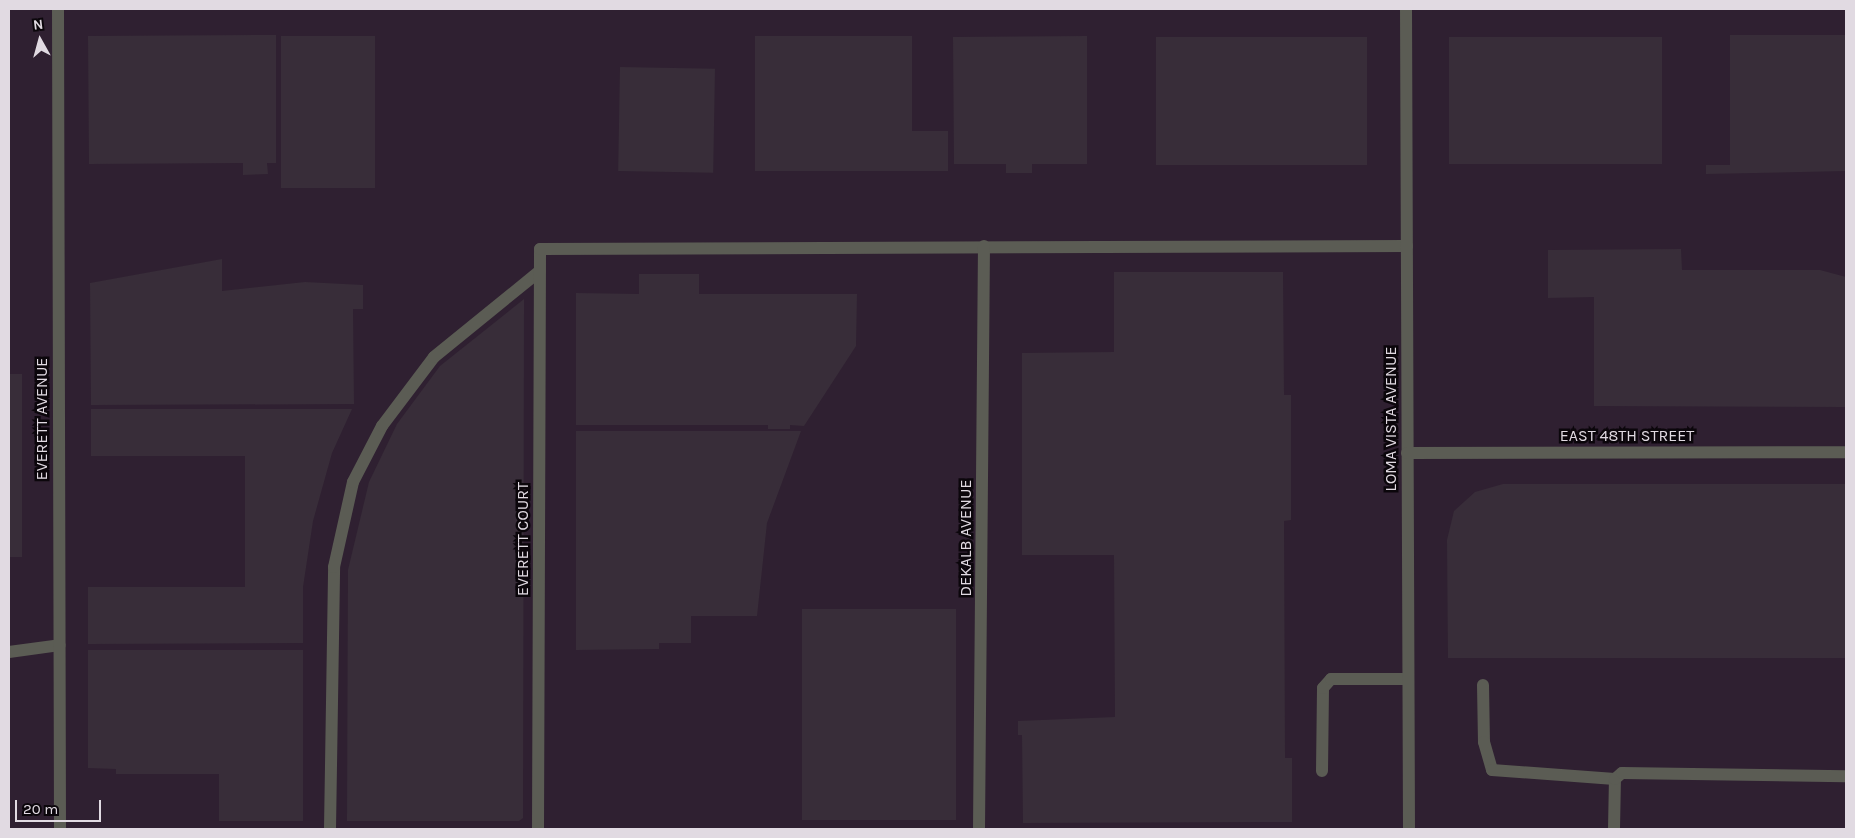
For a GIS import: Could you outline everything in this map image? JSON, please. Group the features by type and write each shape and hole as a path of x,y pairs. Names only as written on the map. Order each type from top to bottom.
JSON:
{"street":[{"name":"EVERETT AVENUE","path":"58,9 60,829"},
{"name":"LOMA VISTA AVENUE","path":"1406,9 1409,829"},
{"path":"984,246 1407,246"},
{"name":"EVERETT COURT","path":"538,829 540,249 984,246"},
{"name":"DEKALB AVENUE","path":"979,829 984,246"},
{"path":"330,829 334,567 354,482 382,426 434,357 540,271"},
{"name":"EAST 48TH STREET","path":"1408,453 1846,452"},
{"path":"9,652 60,645"},
{"path":"1322,771 1323,688 1331,679 1408,680"},
{"path":"1483,685 1484,742 1492,770 1615,778 1622,773 1846,776"},
{"path":"1614,829 1615,778"}],"shaded area":[{"path":"9,9 1846,9 1846,829 9,829"}],"building":[{"path":"276,35 276,163 267,163 268,174 243,175 243,163 89,164 88,36"},
{"path":"1730,35 1846,35 1846,171 1706,174 1706,165 1730,165"},
{"path":"281,36 375,36 375,188 281,188"},
{"path":"755,36 912,36 912,131 948,131 948,171 755,171"},
{"path":"1087,36 1087,164 1032,164 1032,173 1006,173 1006,164 954,164 953,37"},
{"path":"1156,37 1367,37 1367,165 1156,165"},
{"path":"1449,37 1662,37 1662,164 1449,164"},
{"path":"620,67 715,69 713,173 618,171"},
{"path":"1681,249 1682,270 1820,270 1846,277 1846,407 1594,406 1594,297 1548,298 1548,250"},
{"path":"222,259 222,291 305,282 363,285 363,309 353,309 354,404 91,405 90,283"},
{"path":"1114,272 1283,272 1284,395 1291,395 1291,520 1284,521 1285,758 1292,758 1292,822 1023,823 1022,735 1018,735 1018,721 1115,717 1114,555 1022,555 1022,353 1114,352"},
{"path":"639,274 699,274 699,294 857,294 856,346 804,426 790,425 790,429 768,429 768,425 576,425 576,293 639,294"},
{"path":"524,299 523,818 519,821 347,821 348,570 369,482 397,424 440,366"},
{"path":"9,374 22,374 22,557 9,557"},
{"path":"91,409 352,409 332,453 313,521 303,587 303,643 88,644 88,587 245,587 245,456 91,456"},
{"path":"576,431 801,431 767,523 757,616 691,616 691,643 659,643 659,649 576,650"},
{"path":"1503,484 1846,484 1846,658 1448,658 1447,540 1454,511 1475,492"},
{"path":"802,609 956,609 956,820 802,820"},
{"path":"88,650 303,650 303,821 219,821 219,774 116,774 116,769 88,768"}]}
